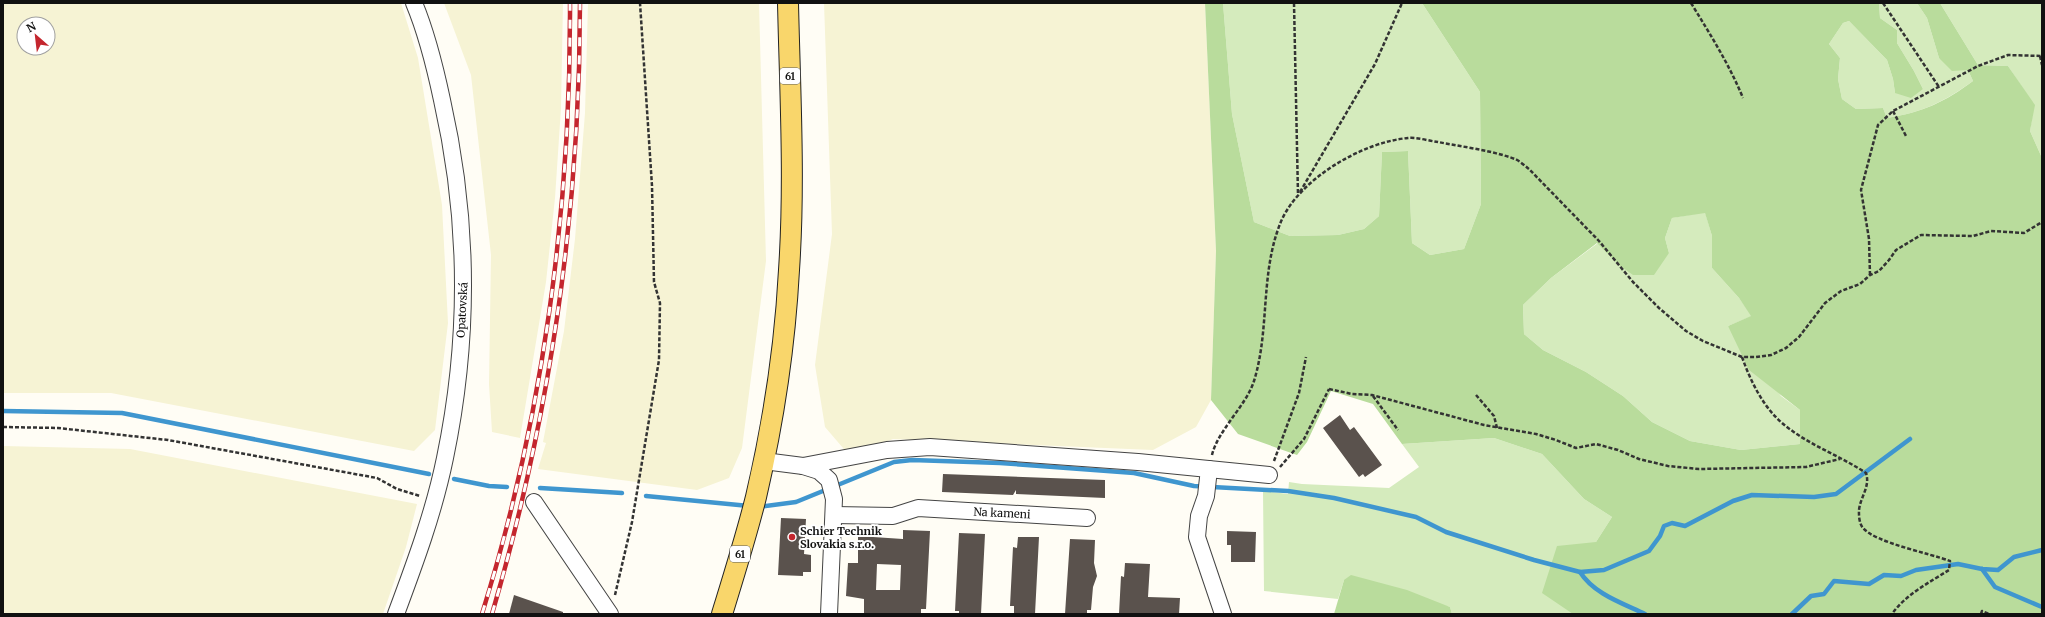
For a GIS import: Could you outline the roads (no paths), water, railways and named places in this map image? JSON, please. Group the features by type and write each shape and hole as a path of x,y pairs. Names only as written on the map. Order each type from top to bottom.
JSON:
{"main road":[{"name":"61","path":"722,614 754,505 764,462 782,347 789,271 791,131 788,3"}],"street":[{"name":"Opatovská","path":"396,614 434,501 450,433 460,363 464,280 462,227 453,149 434,65 414,3"},
{"path":"803,466 888,450 930,447 1019,452 1207,482 1269,475"},
{"path":"764,462 803,466 819,471 829,480 834,507 829,614"},
{"path":"1207,482 1199,516 1197,537 1223,614"},
{"path":"534,502 610,614"},
{"name":"Na kameni","path":"834,507 893,516 918,508 1087,518"}],"waterway":[{"path":"3,411 122,413 429,474"},
{"path":"758,507 796,502 894,462 912,460 1000,463 1134,473 1194,486 1288,491 1334,498 1416,517 1446,532 1534,560 1580,572 1604,570 1649,551 1660,536 1664,526 1672,523 1685,526 1733,501 1752,495 1814,497 1836,494 1910,439"},
{"path":"454,479 489,486 507,487"},
{"path":"540,488 622,493"},
{"path":"646,496 749,506"},
{"path":"1792,614 1811,596 1824,594 1834,581 1869,584 1884,575 1901,576 1916,570 1958,564 1982,569 1998,570 2014,557 2042,550"},
{"path":"1982,569 1995,587 2042,607"},
{"path":"1580,572 1586,580 1601,592 1618,602 1645,614"}],"railway":[{"path":"482,614 522,465 537,389 549,312 559,235 565,157 569,80 570,3"},
{"path":"492,614 530,464 558,312 574,158 579,80 580,3"}],"place":[{"name":"Schier Technik Slovakia s.r.o.","path":"792,537"}]}
